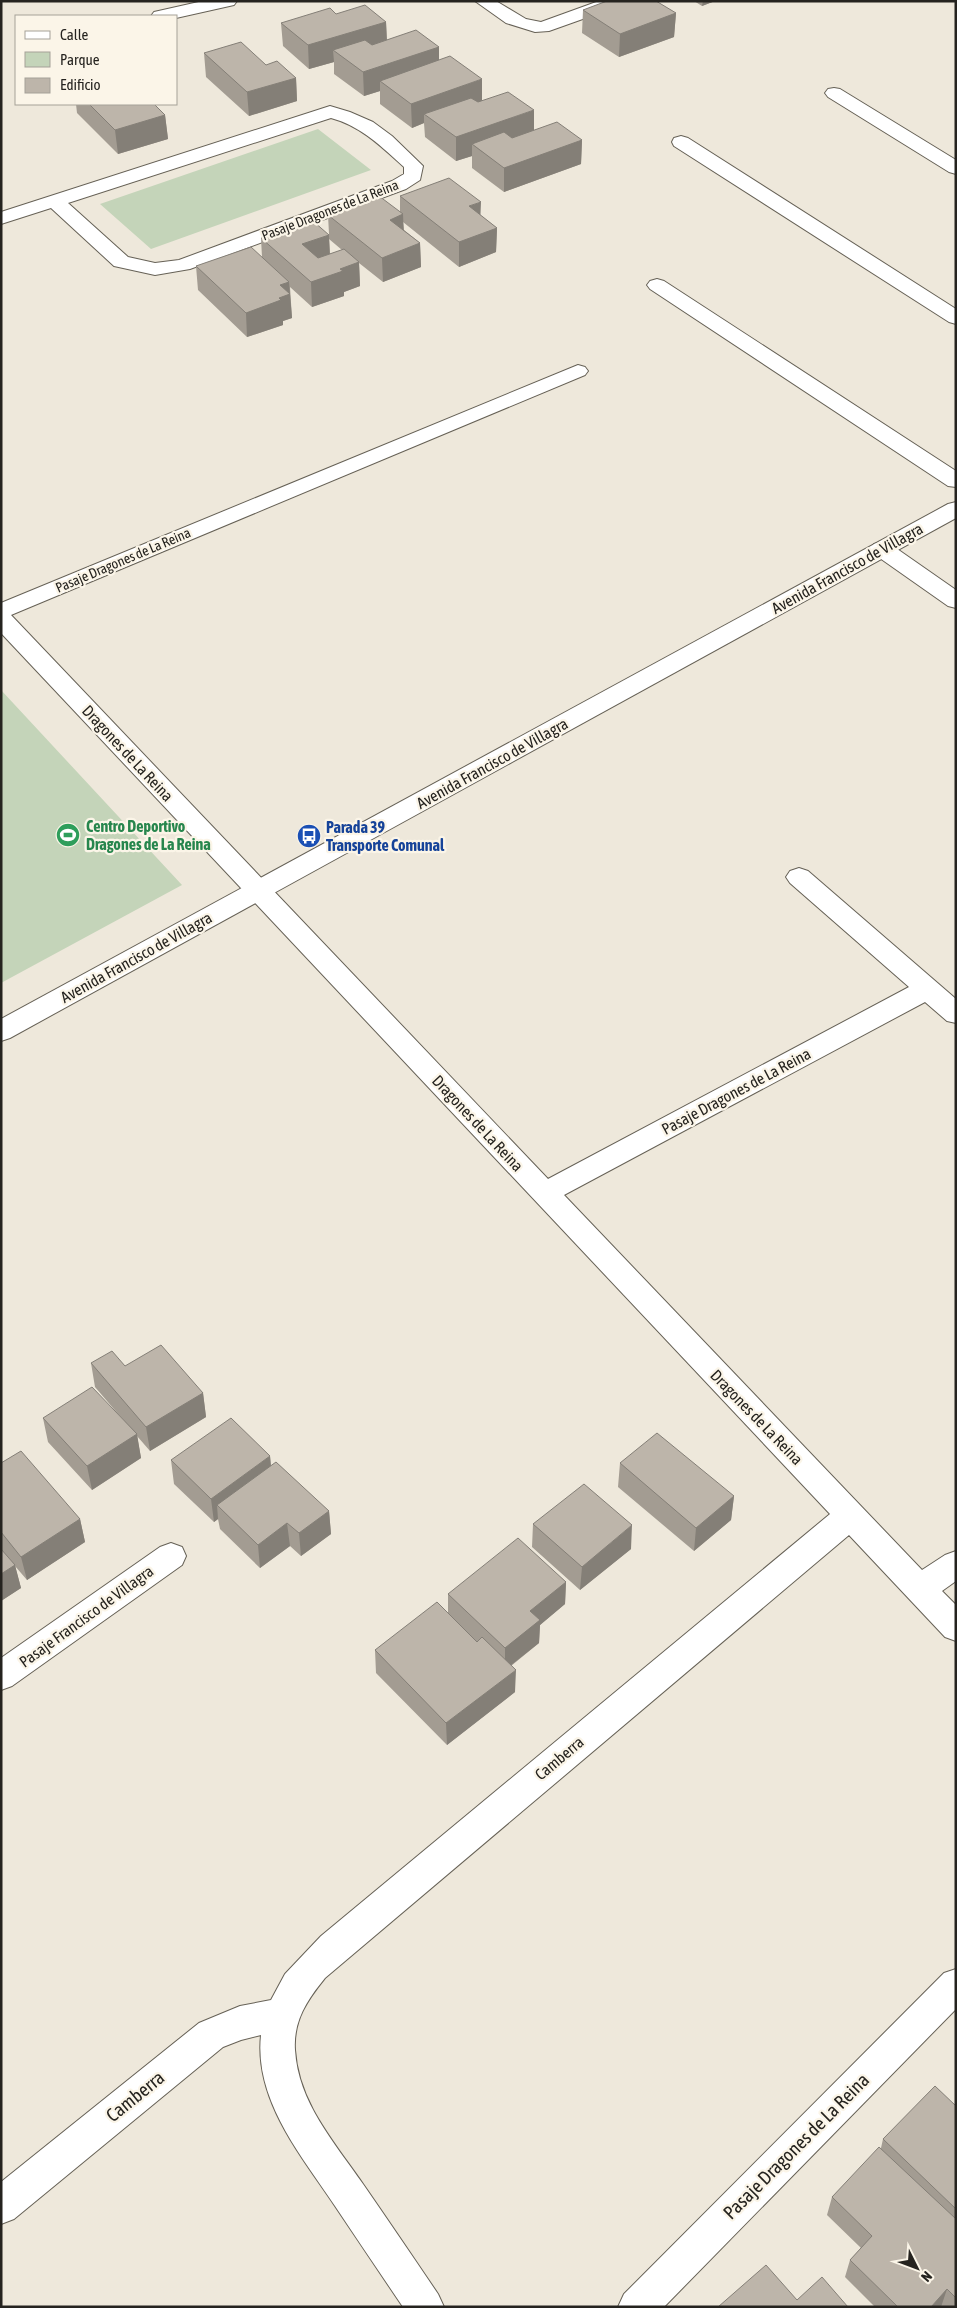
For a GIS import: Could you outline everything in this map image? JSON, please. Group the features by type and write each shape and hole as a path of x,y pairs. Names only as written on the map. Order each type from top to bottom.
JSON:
{"street":[{"path":"165,10 228,1"},
{"path":"484,1 524,26 533,28 544,27 616,1"},
{"path":"834,92 956,168"},
{"name":"Pasaje Dragones de La Reina","path":"1,218 330,112 351,116 368,125 414,166 412,176 400,185 183,265 155,269 121,262 55,201"},
{"path":"681,142 956,318"},
{"path":"657,285 956,481"},
{"name":"Pasaje Dragones de La Reina","path":"1,611 578,371"},
{"name":"Avenida Francisco de Villagra","path":"1,1031 956,509"},
{"path":"882,549 956,601"},
{"name":"Dragones de La Reina","path":"1,619 956,1627"},
{"path":"799,877 956,1014"},
{"name":"Pasaje Dragones de La Reina","path":"545,1193 927,989"},
{"name":"Camberra","path":"425,2307 298,2120 285,2095 277,2069 277,2041 282,2014 294,1988 311,1966 850,1515"},
{"name":"Pasaje Francisco de Villagra","path":"1,1676 170,1556"},
{"path":"920,1589 956,1564"},
{"name":"Pasaje Dragones de La Reina","path":"637,2307 956,1985"},
{"name":"Camberra","path":"1,2206 211,2036 240,2023 282,2014"}],"green space":[{"path":"318,129 371,170 151,249 100,204"},
{"name":"Centro Deportivo Dragones de La Reina","path":"1,690 182,885 1,983"}],"building":[{"path":"607,1 656,1 676,13 620,34 583,10"},
{"path":"365,5 386,22 308,45 281,23 330,8 336,14"},
{"path":"416,30 439,47 363,72 333,50 365,40 372,45"},
{"path":"241,42 266,65 277,61 296,78 247,92 204,53"},
{"path":"450,56 482,79 411,104 380,81"},
{"path":"508,92 534,110 456,137 424,114 471,98 478,102"},
{"path":"90,105 155,105 165,115 115,130"},
{"path":"557,122 582,140 504,168 472,144 504,132 512,138"},
{"path":"449,178 481,202 469,206 497,228 459,242 400,196"},
{"path":"379,196 403,214 390,220 420,243 382,258 328,215"},
{"path":"313,221 329,235 302,244 318,258 344,249 359,262 340,269 343,271 311,282 261,238"},
{"path":"251,247 289,282 280,285 290,294 279,298 281,300 246,313 196,266"},
{"path":"161,1345 203,1393 146,1427 91,1363 112,1351 125,1366"},
{"path":"92,1387 137,1434 87,1466 43,1418"},
{"path":"231,1418 270,1456 211,1499 171,1460"},
{"path":"657,1433 734,1496 696,1528 620,1463"},
{"path":"21,1451 80,1519 21,1557 1,1532 1,1463"},
{"path":"276,1462 329,1511 299,1533 287,1523 258,1545 217,1505"},
{"path":"584,1484 632,1525 582,1567 533,1524"},
{"path":"518,1538 566,1582 530,1611 540,1620 505,1648 448,1594"},
{"path":"1,1549 15,1565 1,1574"},
{"path":"437,1602 477,1642 482,1637 516,1670 446,1723 375,1650"},
{"path":"935,2086 956,2106 956,2209 883,2139"},
{"path":"879,2147 956,2219 956,2298 947,2289 931,2307 898,2307 850,2260 872,2236 832,2197"},
{"path":"766,2265 797,2300 822,2277 848,2307 718,2307"}],"place":[{"name":"Centro Deportivo Dragones de La Reina","path":"68,835"},
{"name":"Parada 39 Transporte Comunal","path":"309,836"}]}
